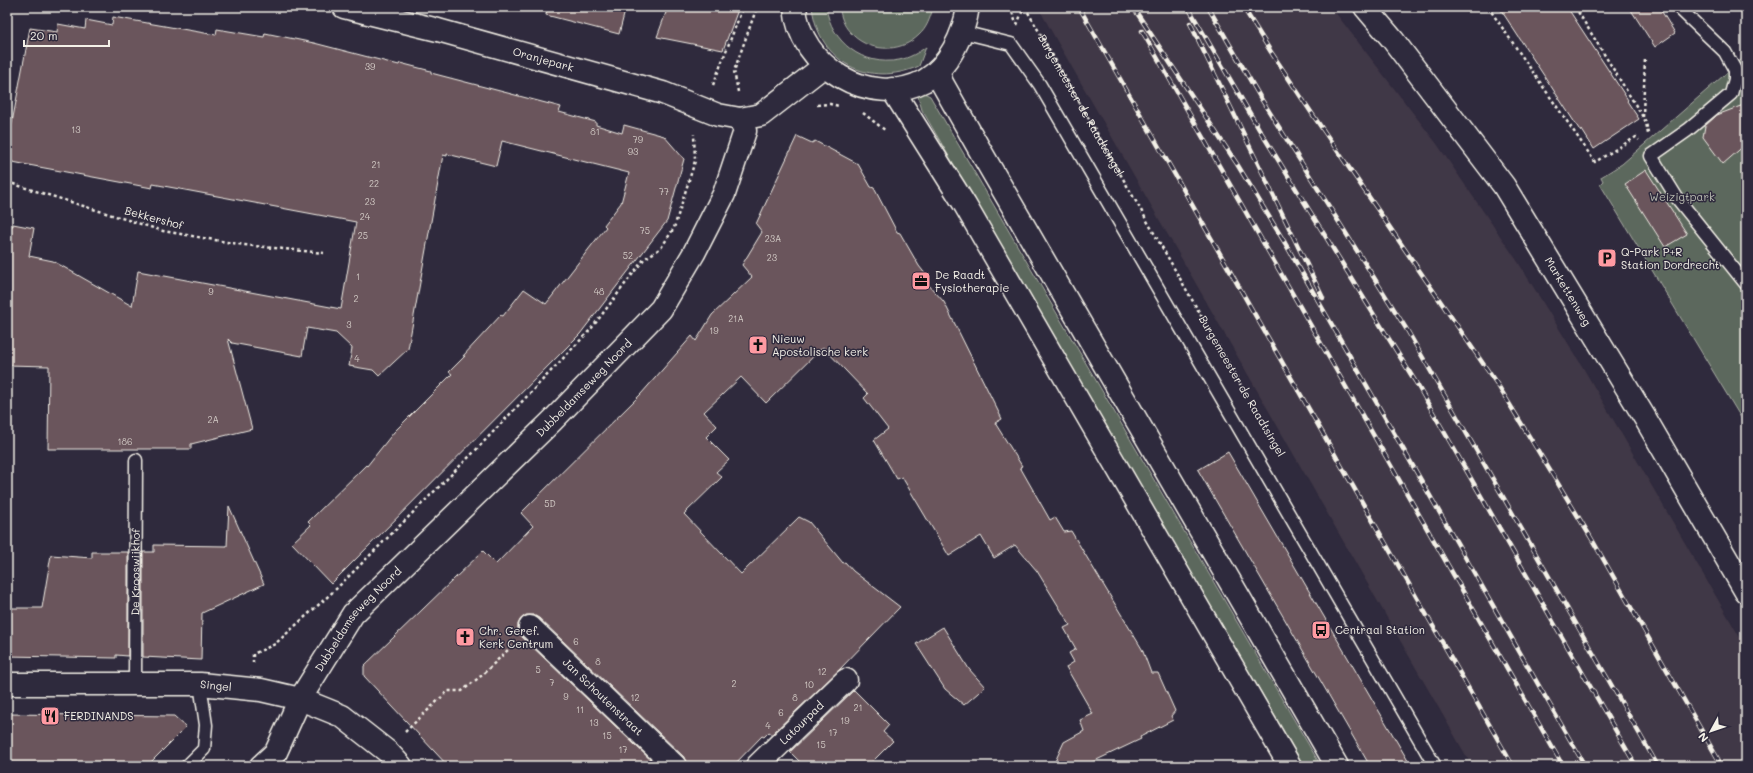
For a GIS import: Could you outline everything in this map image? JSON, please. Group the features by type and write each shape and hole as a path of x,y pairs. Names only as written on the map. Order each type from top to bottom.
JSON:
{"main road":[{"name":"Oranjepark","path":"344,7 438,30 663,93 718,115 740,119"},
{"path":"795,7 799,29 806,42 824,66 839,77 874,89 908,87 924,81 938,71 962,32 968,7"},
{"name":"Markettenweg","path":"1365,7 1393,40 1504,186 1645,418 1746,592"},
{"path":"740,119 761,115 824,66"},
{"path":"938,71 942,83 1024,227 1337,766"},
{"path":"892,89 965,205 1290,766"},
{"name":"Dubbeldamseweg Noord","path":"261,766 276,752 300,699 352,614 552,421 661,309 694,253 724,194 745,131 740,119"},
{"name":"Jan Schoutenstraat","path":"530,627 675,766"},
{"name":"Latourpad","path":"757,766 846,680"},
{"name":"Singel","path":"7,684 200,684 251,689 300,699 342,716 386,750 401,766"}],"lane":[{"path":"1678,7 1725,52 1735,70 1735,79 1731,94 1688,130 1651,156 1677,198 1746,284"},
{"path":"962,32 1011,44 1040,85 1435,766"},
{"name":"De Krooswijkhof","path":"135,684 136,460"},
{"path":"187,766 204,749 206,725 200,684"}],"path":[{"path":"251,689 254,677 253,654 275,644 357,568 475,451 586,334 644,259 662,248 674,228 695,161 694,129 743,7"},
{"path":"734,71 757,7"},
{"path":"1010,7 1017,26"},
{"name":"Burgemeester de Raadtsingel","path":"1025,7 1250,400"},
{"path":"1488,7 1595,162 1636,137 1651,156"},
{"path":"1575,7 1646,122"},
{"path":"1642,117 1645,57"},
{"path":"811,106 830,104 842,107"},
{"path":"861,112 885,129 890,135"},
{"name":"Bekkershof","path":"7,182 163,231 244,245 324,253"},
{"path":"386,750 448,691 462,691 481,676 530,627"}],"shaded area":[{"path":"1038,7 1331,7 1437,144 1518,262 1582,366 1746,648 1746,766 1472,766"}],"green space":[{"path":"812,7 826,7 829,20 834,31 842,41 861,56 873,60 899,60 913,55 926,47 919,66 900,72 882,74 865,72 849,66 836,56 825,43 817,27"},
{"path":"839,7 933,8 926,26 919,35 903,45 893,48 884,48 865,44 857,39 846,26"},
{"name":"Weizigtpark","path":"1746,56 1746,426 1600,184 1603,181 1601,177 1622,164"},
{"path":"924,93 930,96 1321,766 1304,766 922,110 918,96"}],"building":[{"path":"547,7 626,7 619,34 546,15"},
{"path":"668,7 739,7 723,50 657,37"},
{"path":"1499,7 1567,7 1639,119 1594,149 1582,130 1581,132"},
{"path":"1629,7 1659,7 1675,33 1655,47"},
{"path":"113,17 216,35 217,29 264,37 265,33 314,43 399,65 400,63 431,71 431,73 561,107 559,112 596,122 596,125 622,133 624,125 664,136 684,159 667,221 580,334 331,584 292,543 311,525 308,522 366,465 367,466 394,432 452,374 449,372 501,315 503,316 524,289 546,304 606,227 604,225 621,203 629,173 502,141 496,166 447,154 447,156 443,155 408,349 379,376 373,370 349,366 352,348 336,333 307,328 302,356 232,343 228,339 252,429 191,444 191,449 48,449 49,366 7,365 7,225 13,226 13,224 34,228 29,256 53,261 132,306 138,271 341,309 356,222 153,184 152,188 7,161 7,149 30,28 57,32 58,24 85,29 86,20 112,25"},
{"path":"1746,104 1746,144 1723,164 1703,137 1705,126 1717,115"},
{"path":"797,136 812,143 815,141 858,164 871,187 874,188 897,232 900,233 919,266 930,280 927,283 944,302 1002,419 995,423 1022,466 1020,467 1050,520 1055,517 1064,532 1071,531 1142,649 1151,673 1158,673 1175,711 1171,716 1173,720 1140,737 1141,739 1084,766 1053,766 1064,742 1084,731 1080,720 1093,714 1066,667 1074,662 1069,653 1076,649 1064,628 1070,625 1037,571 1015,545 994,558 981,536 949,556 902,477 897,479 874,440 888,429 864,398 868,394 823,347 766,403 741,377 704,412 717,426 706,437 729,460 716,472 722,477 684,514 741,574 799,517 809,522 843,563 845,562 853,571 900,607 839,670 772,734 769,732 764,737 762,736 733,766 687,766 684,757 539,618 533,615 526,615 518,624 518,631 521,636 657,766 448,766 364,676 364,666 483,551 496,564 533,526 521,513 641,394 692,336 696,341 712,315 752,277 742,265 762,232 756,224"},
{"path":"1646,170 1687,234 1665,247 1625,184"},
{"path":"1228,452 1411,766 1370,766 1198,470"},
{"path":"229,506 264,584 202,613 201,660 143,657 143,552 154,552 154,545 227,546"},
{"path":"92,552 128,552 128,656 116,655 116,658 7,656 7,608 42,608 51,555 92,558"},
{"path":"943,627 969,669 985,687 964,705 945,689 916,644"},
{"path":"854,690 889,725 883,732 893,741 868,766 804,766 790,752"},
{"path":"7,714 174,716 186,727 147,766 7,766"}],"railway":[{"path":"1079,7 1513,766"},
{"path":"1133,7 1237,164 1285,243 1585,766"},
{"path":"1188,7 1259,129 1415,381 1636,766"},
{"path":"1208,7 1260,97 1407,330 1658,766"},
{"path":"1243,7 1317,121 1499,387 1590,536 1722,766"},
{"path":"1190,23 1323,298"},
{"path":"1142,31 1563,766"}],"place":[{"name":"Q-Park P+R Station Dordrecht","path":"1607,258"},
{"name":"De Raadt Fysiotherapie","path":"921,281"},
{"name":"Nieuw Apostolische kerk","path":"758,345"},
{"name":"Centraal Station","path":"1321,630"},
{"name":"Chr. Geref. Kerk Centrum","path":"465,637"},
{"name":"FERDINANDS","path":"50,716"}]}
